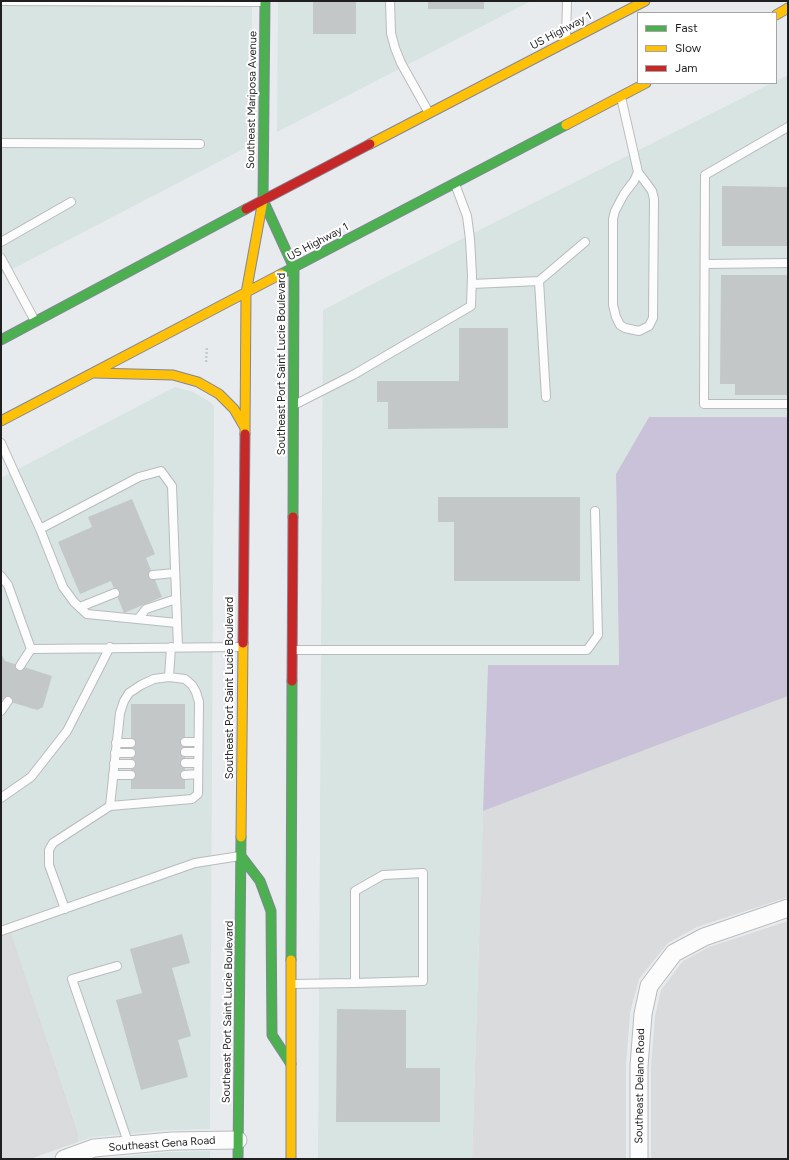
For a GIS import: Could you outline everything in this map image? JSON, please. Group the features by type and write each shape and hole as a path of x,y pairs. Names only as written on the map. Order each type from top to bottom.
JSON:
{"main road":[{"name":"US Highway 1","path":"1,340 263,200 645,1"},
{"name":"Southeast Mariposa Avenue","path":"263,200 265,2"},
{"path":"777,14 788,8"},
{"name":"US Highway 1","path":"1,421 644,84"},
{"name":"Southeast Port Saint Lucie Boulevard","path":"263,200 294,268 291,1159"},
{"name":"Southeast Port Saint Lucie Boulevard","path":"238,1159 246,293 263,200"},
{"path":"93,373 173,375 198,382 219,394 234,409 245,428"},
{"path":"241,856 260,881 271,911 272,1035 291,1064"}],"street":[{"name":"Southeast Delano Road","path":"639,1159 639,1066 643,1014 650,986 674,953 704,937 788,908"},
{"name":"Southeast Gena Road","path":"73,1157 94,1148 172,1141 238,1140"}],"lane":[{"path":"1,1 265,2"},
{"path":"390,1 391,32 395,48 401,63 429,114"},
{"path":"566,42 567,1"},
{"path":"621,96 638,172 652,191 654,199 653,318 649,326 639,331 625,328 620,325 616,318 613,305 613,219 615,211 624,194 634,181 638,172"},
{"path":"788,127 705,175 704,404 788,404"},
{"path":"1,143 200,144"},
{"path":"294,406 352,375 471,306 472,284 470,239 467,216 454,184"},
{"path":"1,242 71,202"},
{"path":"472,284 539,280 585,242"},
{"path":"1,259 35,321"},
{"path":"705,264 788,264"},
{"path":"539,280 546,397"},
{"path":"1,443 40,529 63,587 80,607 87,614 177,623"},
{"path":"40,529 140,477 161,471 172,486 177,623 169,677"},
{"path":"292,650 587,650 598,635 596,511"},
{"path":"153,575 175,572"},
{"path":"1,576 8,585 31,649"},
{"path":"80,607 115,593"},
{"path":"138,619 146,609 176,599"},
{"path":"31,649 243,646"},
{"path":"1,798 31,777 67,731 110,648"},
{"path":"20,666 31,649"},
{"path":"65,909 50,865 49,850 53,843 110,806 192,799 198,794 199,702 192,685 185,679 169,677 154,679 129,693 124,701 120,713 110,806"},
{"path":"1,711 8,701"},
{"path":"185,742 198,742"},
{"path":"116,743 131,743"},
{"path":"185,752 198,752"},
{"path":"115,753 131,753"},
{"path":"185,763 198,763"},
{"path":"114,764 131,764"},
{"path":"113,774 131,774"},
{"path":"185,774 198,774"},
{"path":"1,931 194,863 241,856"},
{"path":"291,984 355,983 424,981 423,873 383,874 355,891 355,983"},
{"path":"117,966 72,979 129,1145"}],"path":[{"path":"206,365 208,346"}],"shaded area":[{"path":"1,1 252,1 251,145 1,275"},
{"path":"278,1 531,1 277,132"},
{"path":"788,75 788,417 649,417 616,474 619,665 488,665 472,1159 318,1159 323,310 770,84 777,84 777,80"},
{"path":"175,387 193,392 214,406 210,1129 170,1130 93,1137 78,1142 78,1131 11,932 1,936 1,478"},
{"path":"649,417 788,417 788,696 483,811 488,665 619,665 616,474"},
{"path":"788,696 788,897 697,927 668,943 639,979 630,1013 626,1066 626,1159 472,1159 483,811"},
{"path":"788,921 788,1159 651,1159 651,1066 655,1016 661,990 683,961 709,947"},
{"path":"11,932 78,1132 78,1142 30,1159 1,1159 1,937"},
{"path":"210,1151 210,1159 99,1159 172,1152"}],"building":[{"path":"313,1 356,1 356,34 313,34"},
{"path":"428,1 484,1 484,9 428,9"},
{"path":"722,186 788,187 788,246 722,246"},
{"path":"721,275 788,275 788,395 735,395 735,384 720,384"},
{"path":"459,328 508,328 508,428 388,429 388,402 377,402 377,381 459,381"},
{"path":"438,497 580,497 580,581 454,581 454,522 438,522"},
{"path":"132,499 155,554 146,558 162,597 124,613 111,581 80,594 58,542 92,527 88,517"},
{"path":"1,653 5,661 52,676 43,707 37,710 1,699"},
{"path":"131,704 185,704 185,789 131,789"},
{"path":"182,934 190,963 172,968 191,1036 178,1040 188,1077 141,1090 116,1000 142,993 130,949"},
{"path":"337,1009 406,1010 406,1068 440,1068 440,1122 336,1122"}],"traffic: fast":[{"path":"263,200 265,1"},
{"path":"281,274 566,125"},
{"path":"263,200 294,268 293,517"},
{"path":"1,340 246,209"},
{"path":"291,960 292,681"},
{"path":"238,1159 241,837"},
{"path":"241,856 260,881 271,911 272,1035 291,1064"}],"traffic: slow":[{"path":"370,144 645,1"},
{"path":"777,14 788,8"},
{"path":"566,125 644,84"},
{"path":"245,434 246,293 263,200"},
{"path":"1,421 281,274"},
{"path":"94,373 173,375 198,382 219,394 234,409 245,428"},
{"path":"241,837 243,643"},
{"path":"291,960 291,1159"}],"traffic: jam":[{"path":"246,209 370,144"},
{"path":"243,643 245,434"},
{"path":"292,681 293,517"}]}
